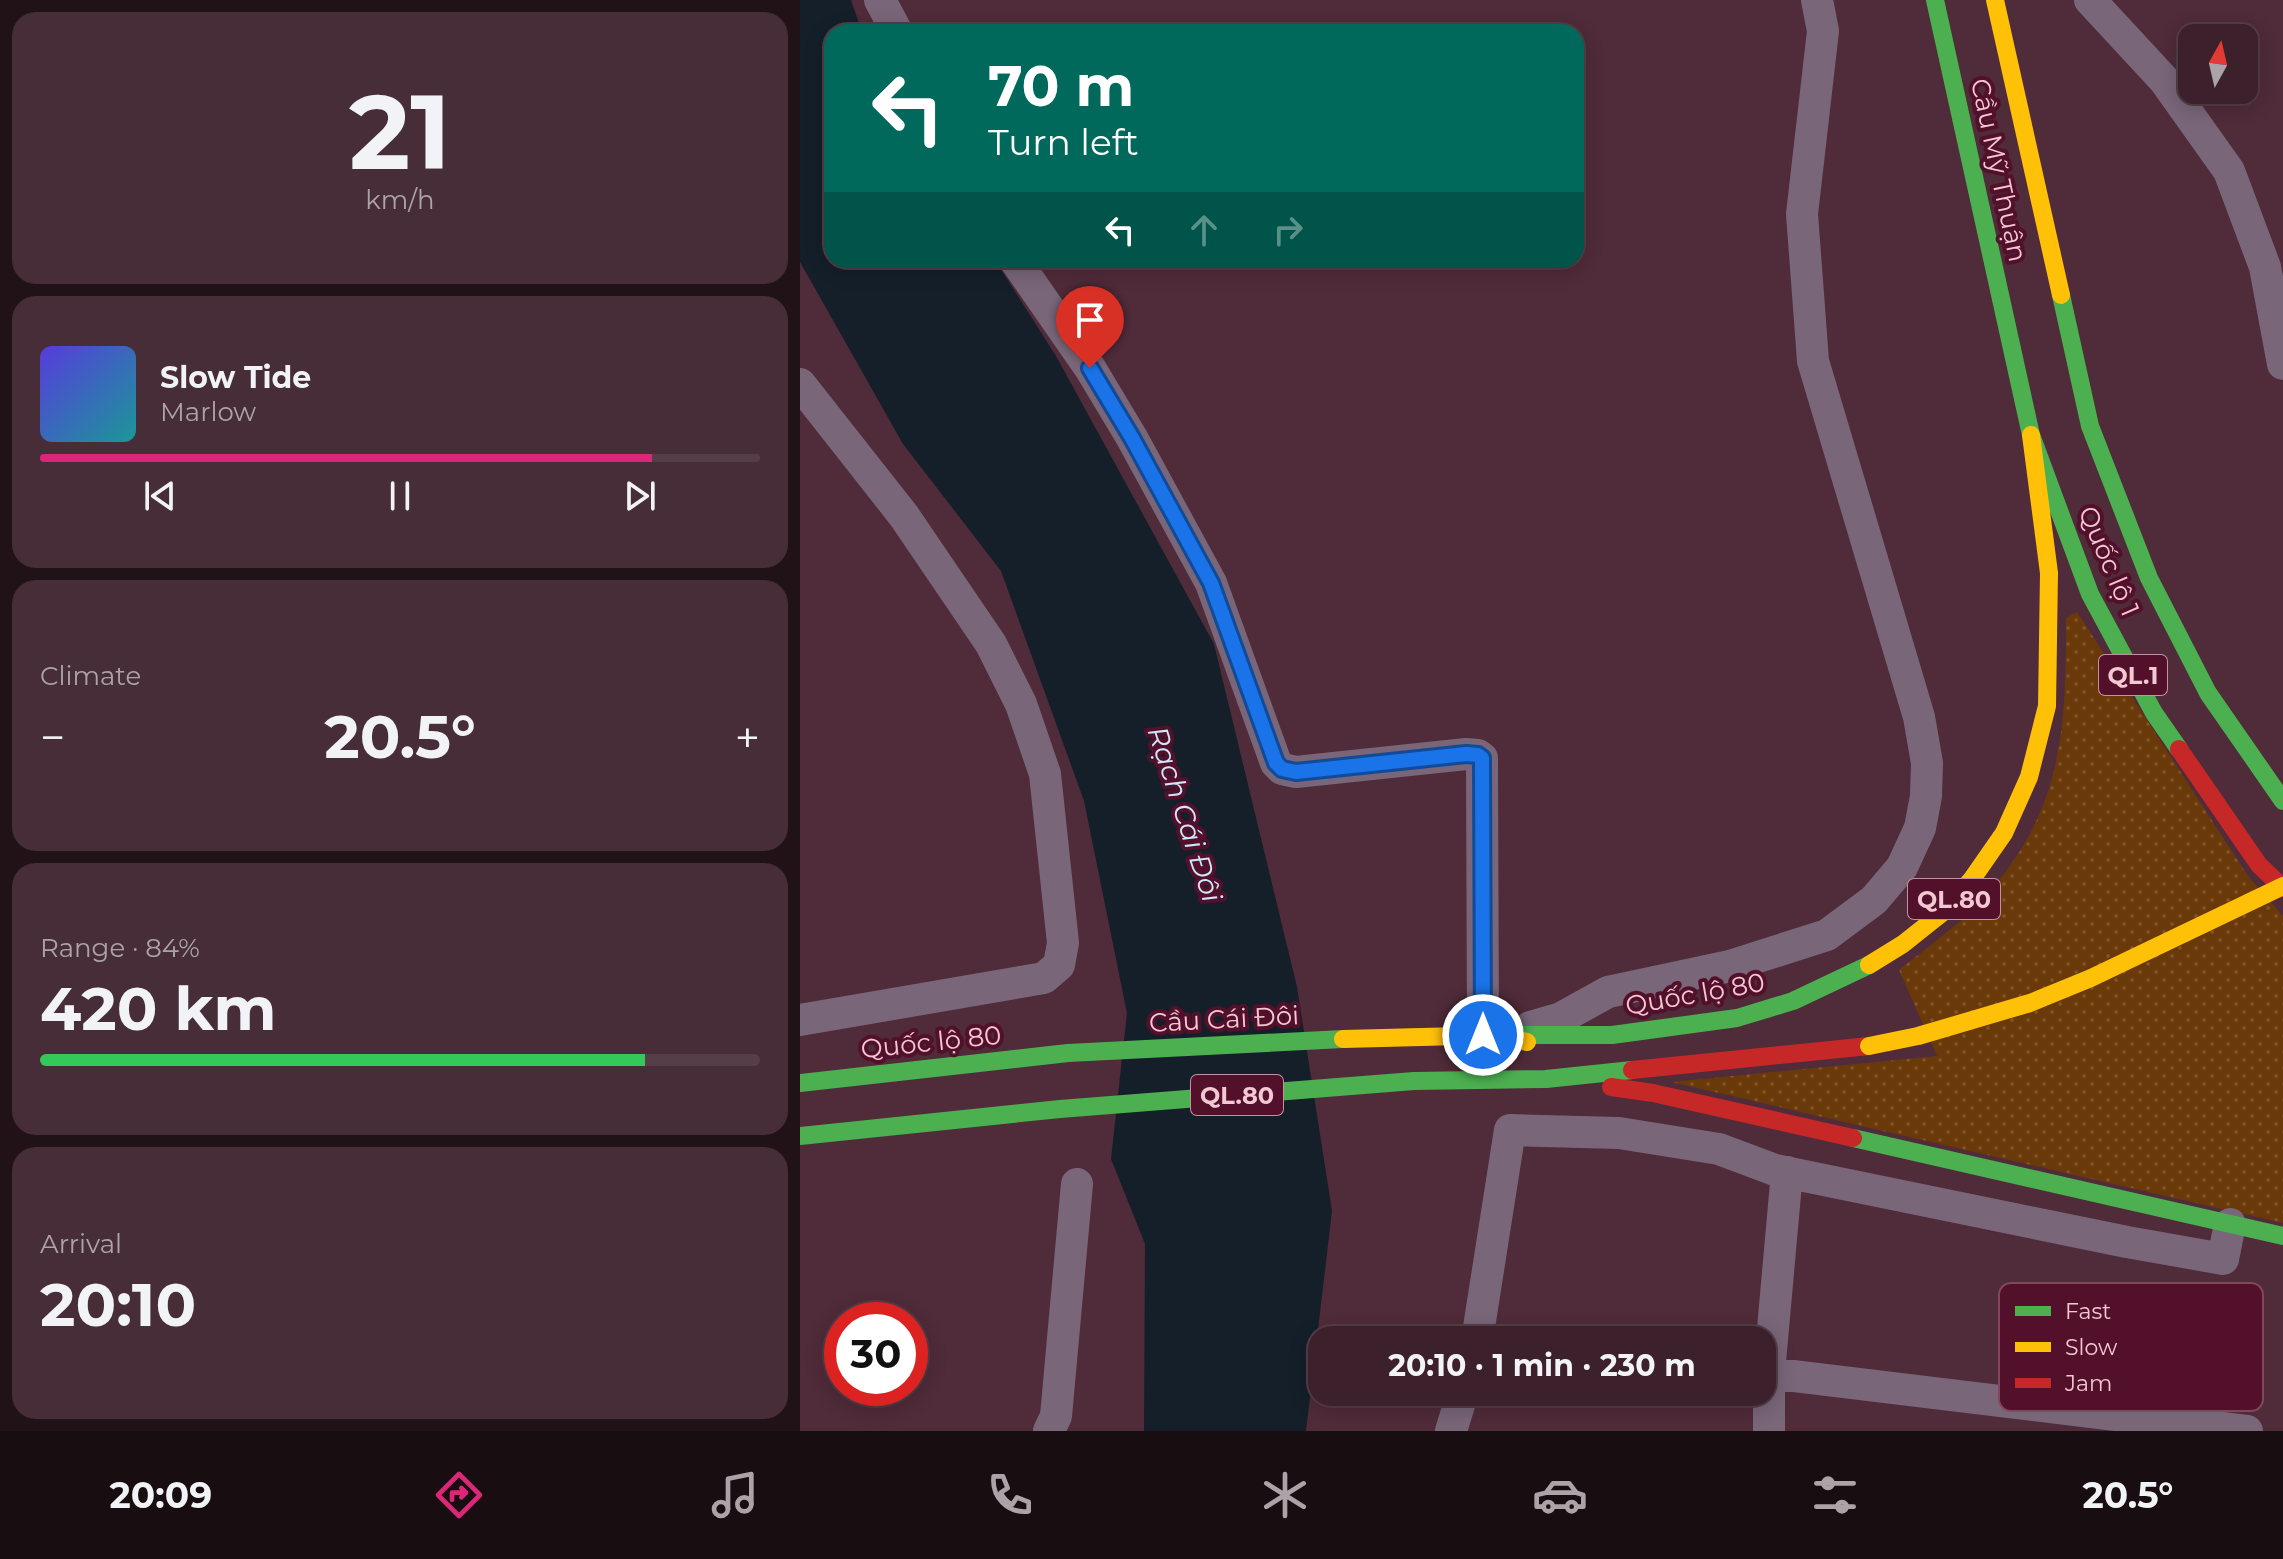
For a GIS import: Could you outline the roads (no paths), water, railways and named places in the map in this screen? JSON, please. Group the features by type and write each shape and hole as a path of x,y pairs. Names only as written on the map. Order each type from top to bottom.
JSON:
{"highway":[{"name":"Cầu Mỹ Thuận","path":"1935,0 2012,352"},
{"name":"Cầu Mỹ Thuận","path":"1995,0 2069,339"},
{"name":"Quốc lộ 1","path":"2069,339 2090,426 2149,578 2208,693 2283,801"},
{"name":"Quốc lộ 1","path":"2012,352 2031,435 2090,594 2154,713 2259,865 2283,887"},
{"name":"Quốc lộ 80","path":"1383,1037 1612,1035 1737,1018 1793,1001 1853,974 1903,944 1942,913 1972,879 2004,833 2029,777 2047,706 2049,573 2031,435"},
{"name":"Quốc lộ 80","path":"800,1136 1060,1109 1414,1081 1546,1079 1869,1046 1918,1036 2030,1003 2091,978 2283,887"},
{"name":"Quốc lộ 80","path":"1491,1035 1638,1070"},
{"name":"Cầu Cái Đôi","path":"1068,1053 1383,1037"},
{"name":"Quốc lộ 80","path":"800,1083 1068,1053"},
{"name":"Quốc lộ 80","path":"1546,1079 1653,1093 2283,1236"}],"street":[{"path":"880,0 893,24"},
{"path":"1021,268 1090,368 1211,583 1276,763 1282,769 1296,772 1466,754 1482,758 1491,1035 1561,1018 1608,992 1730,966 1827,935 1874,900 1902,867 1920,828 1926,796 1927,763 1919,717 1813,361 1802,214 1823,31 1817,0"},
{"path":"2090,0 2165,81 2229,171 2265,267 2283,364"},
{"path":"800,384 904,516 991,644 1021,704 1045,774 1063,943 1059,965 1044,978 800,1020"},
{"path":"1479,1326 1510,1130 1619,1133 1719,1149 1787,1172 2223,1259 2230,1224"},
{"path":"1773,1326 1787,1172"},
{"path":"1049,1431 1056,1416 1077,1184"},
{"path":"1776,1374 1999,1401"},
{"path":"1451,1431 1459,1406"},
{"path":"1769,1406 1769,1431"},
{"path":"2082,1411 2247,1431"}],"water":[{"name":"Rạch Cái Đôi","path":"800,0 851,0 859,24 824,24 824,268 1000,268 1056,356 1214,644 1297,987 1332,1211 1318,1326 1308,1326 1309,1406 1306,1431 1144,1431 1145,1244 1111,1159 1127,1013 1084,801 1001,571 903,444 800,262"}]}
